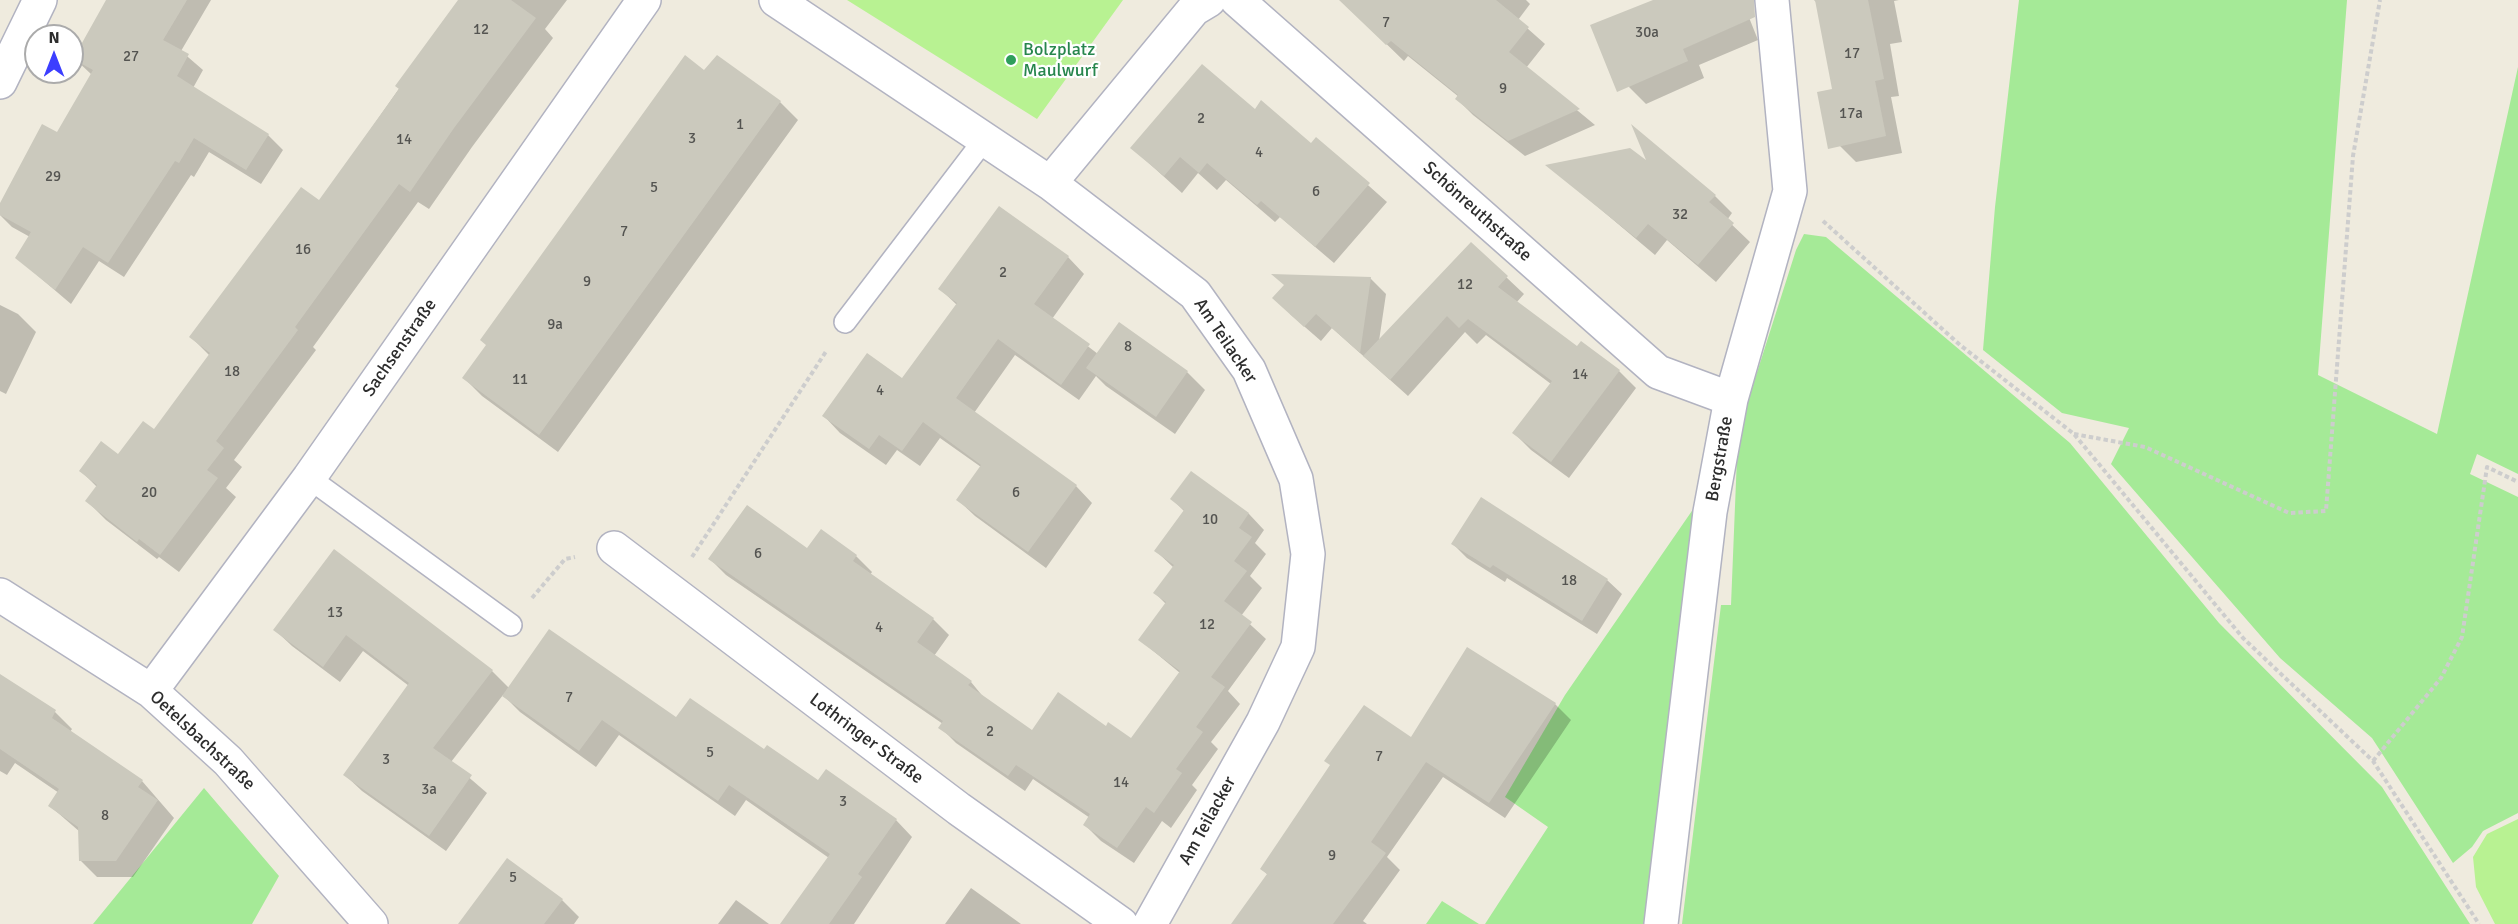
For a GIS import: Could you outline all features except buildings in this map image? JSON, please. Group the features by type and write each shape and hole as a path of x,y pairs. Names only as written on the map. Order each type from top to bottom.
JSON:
{"street":[{"path":"0,82 40,0"},
{"name":"Sachsenstraße","path":"151,692 309,478 644,0"},
{"name":"Am Teilacker","path":"776,0 1050,183 1195,294 1250,370 1296,479 1308,554 1298,647 1263,722 1150,924"},
{"path":"1050,183 1194,9 1209,0"},
{"name":"Schönreuthstraße","path":"1237,0 1658,372 1731,399"},
{"name":"Bergstraße","path":"1661,924 1710,512 1731,399 1790,191 1772,0"},
{"name":"Lothringer Straße","path":"614,548 958,809 1121,924"},
{"name":"Oetelsbachstraße","path":"0,595 151,692 228,761 371,924"}],"lane":[{"path":"845,322 984,140"},
{"path":"309,478 511,625"}],"path":[{"path":"2074,434 2145,447 2289,513 2326,512 2354,156 2380,0"},
{"path":"1790,191 1960,345 2074,434 2244,638 2373,761 2479,924"},
{"path":"670,590 845,322"},
{"path":"2373,761 2441,678 2463,637 2487,467 2518,482"},
{"path":"511,625 565,559"}],"green space":[{"name":"Bolzplatz Maulwurf","path":"847,0 1123,0 1037,119"},
{"path":"2019,0 2347,0 2318,375 2437,434 2518,67 2518,474 2477,454 2470,474 2518,497 2518,813 2483,831 2472,847 2453,863 2372,738 2280,658 2111,464 2129,428 2062,413 1983,350 1995,207"},
{"path":"1804,234 1826,237 2070,443 2219,623 2382,787 2470,924 1682,924 1721,605 1731,605 1738,432 1796,250"},
{"path":"1696,505 1651,924 1485,924 1548,827 1505,797 1565,695"},
{"path":"204,788 279,876 252,924 93,924"},
{"path":"2518,819 2518,924 2495,924 2476,887 2473,857 2487,834"},
{"path":"1442,901 1479,924 1426,924"}],"place":[{"name":"Bolzplatz Maulwurf","path":"1011,60"}]}
